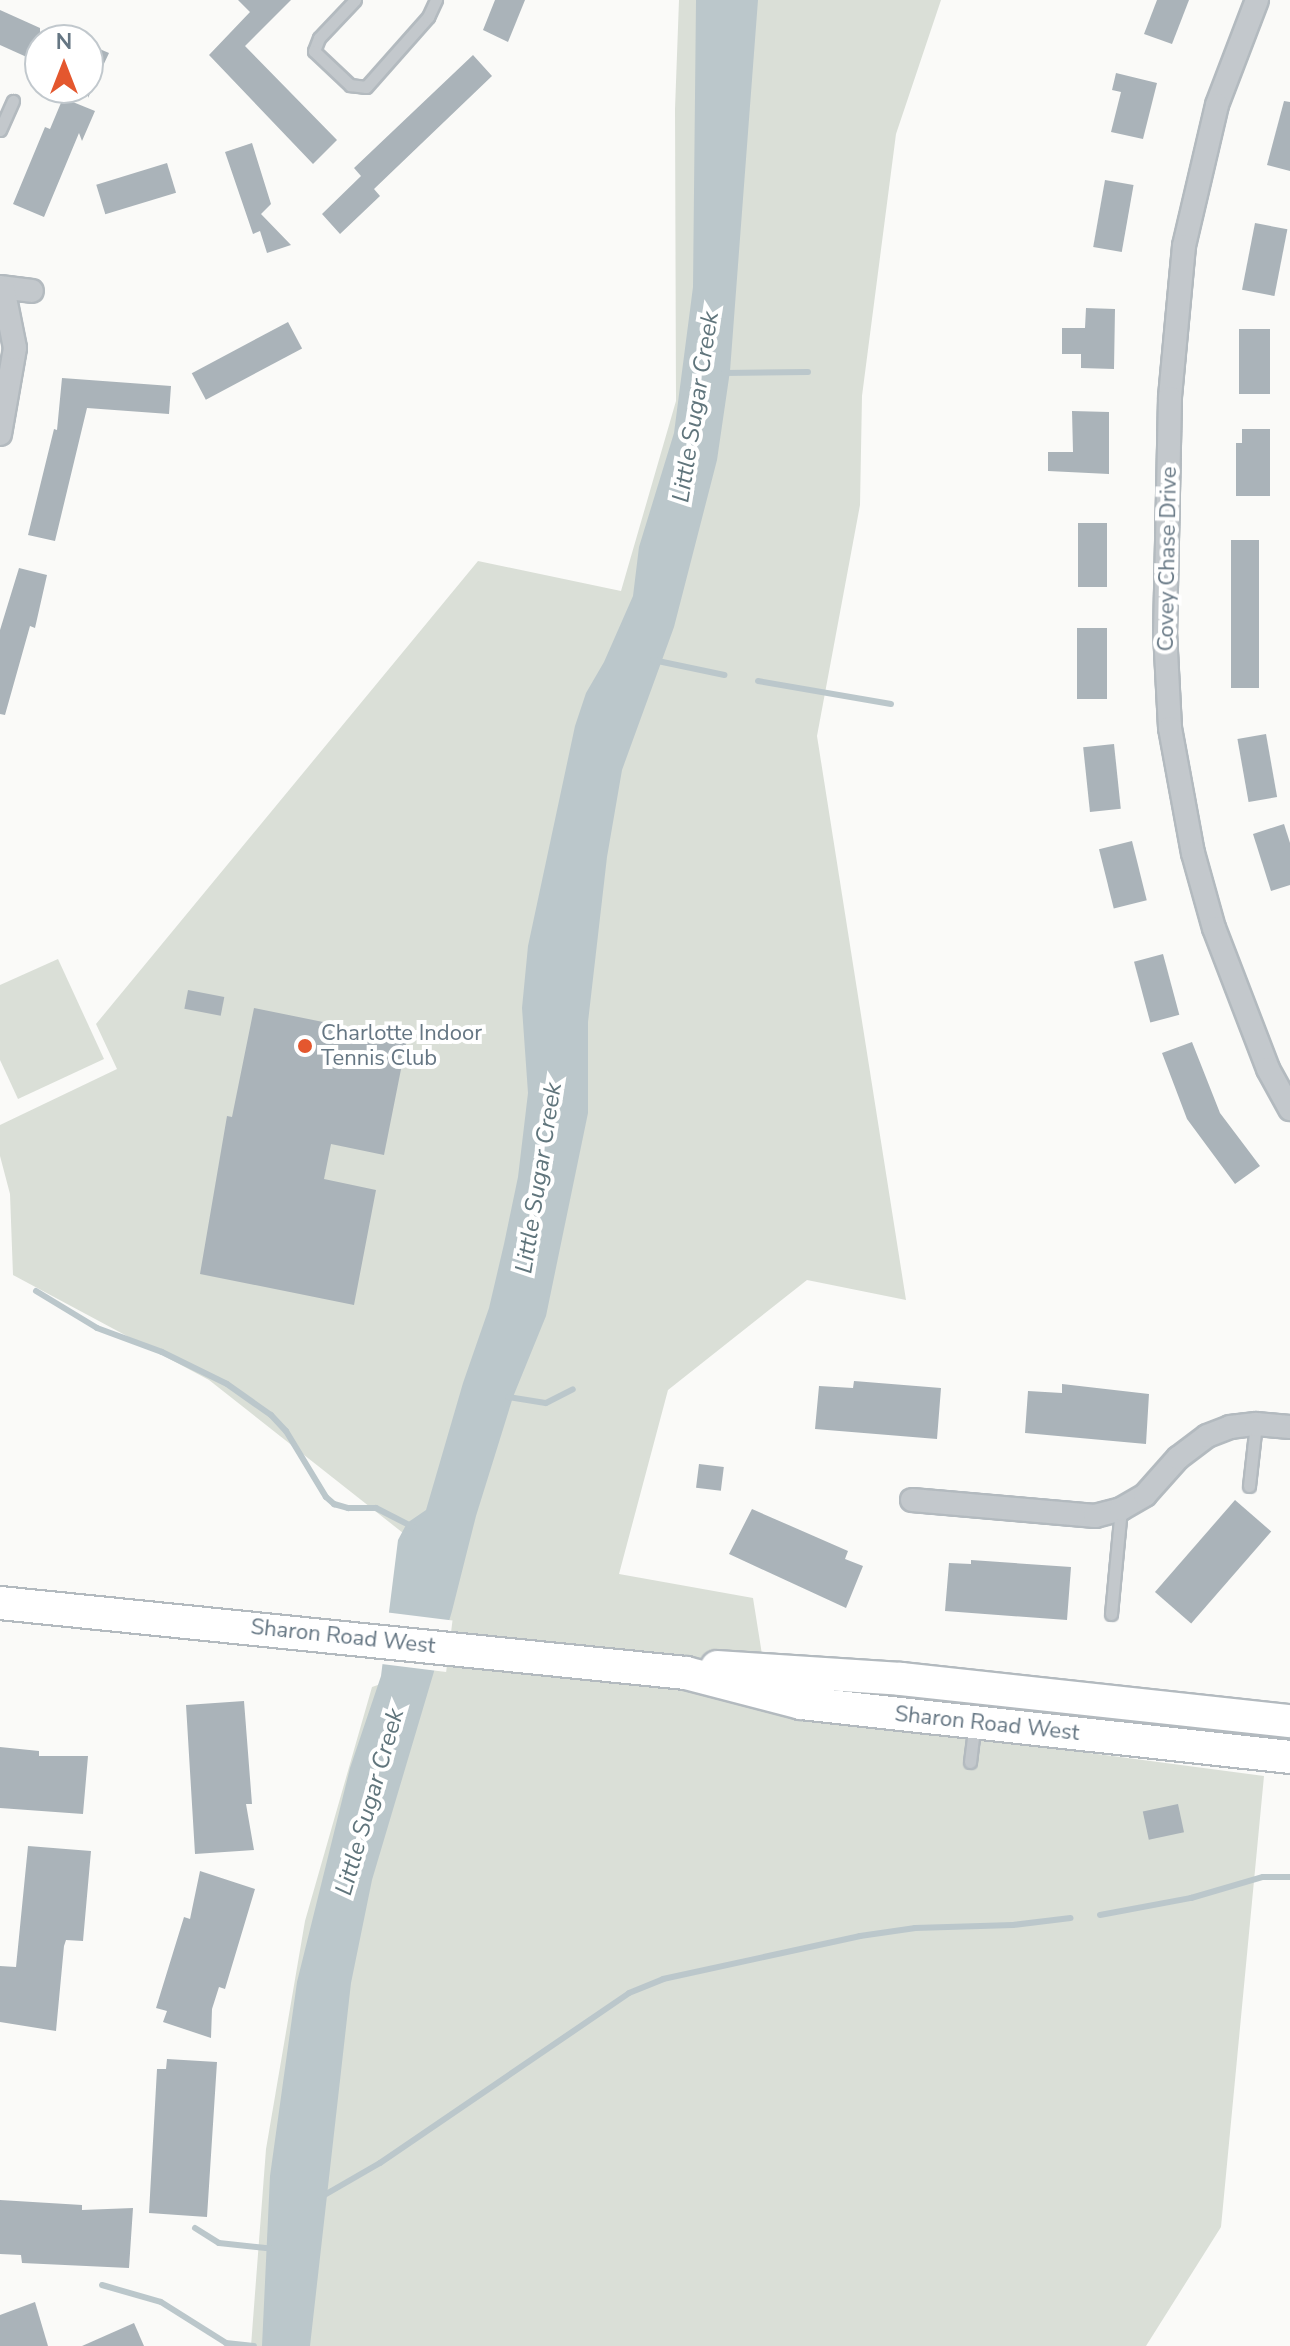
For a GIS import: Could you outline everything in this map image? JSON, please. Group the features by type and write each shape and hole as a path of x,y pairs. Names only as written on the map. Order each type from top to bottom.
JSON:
{"main road":[{"name":"Sharon Road West","path":"0,1603 686,1673 801,1703 1290,1757"},
{"name":"Sharon Road West","path":"686,1673 718,1667 901,1679 1290,1721"}],"street":[{"name":"Covey Chase Drive","path":"1257,0 1217,105 1184,246 1170,398 1165,632 1170,728 1193,853 1214,928 1262,1055 1290,1109"},
{"path":"0,434 15,348 1,288 32,291"},
{"path":"912,1500 1095,1516 1121,1509 1145,1495 1197,1442 1230,1427 1256,1424 1290,1427"}],"lane":[{"path":"355,0 319,38 314,51 350,85 366,87 428,17 436,0"},
{"path":"0,130 13,101"},
{"path":"1249,1486 1256,1424"},
{"path":"1111,1614 1121,1509"},
{"path":"970,1762 975,1722"}],"shaded area":[{"path":"679,0 941,0 896,134 862,396 860,505 817,736 906,1300 807,1280 668,1390 619,1574 753,1598 771,1711 1264,1776 1221,2227 1146,2346 251,2346 266,2149 305,1921 372,1687 407,1675 436,1559 209,1380 13,1275 10,1194 0,1156 0,1125 117,1069 96,1024 478,561 621,591 676,401 675,109"},
{"path":"58,959 104,1059 18,1099 0,1060 0,985"}],"water":[{"name":"Little Sugar Creek","path":"696,0 758,0 730,371 717,460 674,627 622,770 607,857 588,1022 588,1113 546,1316 513,1397 476,1516 452,1611 372,1880 351,1983 310,2346 262,2346 270,2176 297,1982 350,1768 381,1676 398,1540 407,1523 426,1510 463,1383 489,1308 518,1177 528,1093 522,1008 528,946 575,726 586,693 604,662 633,596 639,547 674,433 693,287"}],"pier":[{"path":"384,1612 452,1620 446,1672 378,1664"}],"building":[{"path":"238,0 291,0 245,46 337,140 313,164 209,55 250,12"},
{"path":"495,0 525,0 508,42 483,30"},
{"path":"1157,0 1189,0 1172,44 1144,34"},
{"path":"0,10 31,24 24,24 24,56 0,45"},
{"path":"473,55 492,76 374,189 380,196 340,234 322,214 361,176 354,168"},
{"path":"1116,73 1157,83 1143,139 1111,132 1121,92 1112,90"},
{"path":"1284,101 1290,102 1290,171 1267,165"},
{"path":"60,104 78,104 95,111 82,141 79,133 44,217 13,204 45,127 50,129"},
{"path":"252,143 271,204 261,214 291,245 267,253 260,231 253,234 225,152"},
{"path":"167,163 176,193 105,214 96,185"},
{"path":"1105,180 1134,185 1122,252 1093,247"},
{"path":"1255,223 1287,229 1274,296 1242,290"},
{"path":"1086,308 1115,309 1114,369 1081,368 1081,354 1062,354 1062,328 1085,328"},
{"path":"288,322 302,348 206,400 192,373"},
{"path":"1239,329 1270,329 1270,394 1239,394"},
{"path":"62,378 171,386 169,414 87,408 55,541 28,535 54,429 57,430"},
{"path":"1072,411 1109,412 1109,474 1048,471 1048,452 1073,452"},
{"path":"1242,429 1270,429 1270,496 1236,496 1236,443 1242,443"},
{"path":"1078,523 1107,523 1107,587 1078,587"},
{"path":"1231,540 1259,540 1259,688 1231,688"},
{"path":"19,568 47,575 35,628 30,626 5,715 0,714 0,630"},
{"path":"1077,628 1107,628 1107,699 1077,699"},
{"path":"1266,734 1277,797 1249,802 1237,739"},
{"path":"1114,744 1121,809 1090,812 1083,747"},
{"path":"1284,824 1290,843 1290,885 1271,891 1253,834"},
{"path":"1132,841 1147,900 1114,908 1099,849"},
{"path":"1163,954 1179,1015 1150,1023 1134,962"},
{"path":"188,990 224,997 221,1016 184,1009"},
{"path":"254,1008 407,1039 384,1155 331,1144 324,1179 376,1190 354,1305 200,1274 227,1116 232,1117"},
{"path":"1192,1042 1220,1113 1260,1166 1235,1184 1187,1119 1162,1053"},
{"path":"854,1381 941,1388 937,1439 815,1429 819,1386 853,1388"},
{"path":"1062,1384 1149,1394 1146,1444 1025,1433 1028,1391 1062,1393"},
{"path":"699,1464 724,1467 721,1491 696,1488"},
{"path":"1235,1500 1271,1531 1191,1624 1155,1592"},
{"path":"752,1509 848,1551 845,1559 863,1566 846,1608 729,1554"},
{"path":"971,1560 1071,1567 1067,1620 945,1611 949,1563 971,1564"},
{"path":"244,1701 252,1804 246,1804 254,1850 195,1854 186,1705"},
{"path":"0,1747 39,1751 39,1756 88,1756 83,1814 0,1808"},
{"path":"1178,1804 1184,1832 1149,1840 1143,1811"},
{"path":"28,1846 91,1851 83,1941 66,1940 64,1946 56,2031 0,2022 0,1966 16,1967"},
{"path":"200,1871 255,1889 225,1989 219,1987 212,2009 211,2038 163,2022 167,2011 156,2008 184,1917 190,1919"},
{"path":"167,2059 217,2062 207,2217 149,2213 157,2069 166,2069"},
{"path":"0,2200 82,2205 82,2210 133,2208 129,2268 22,2263 21,2255 0,2254"},
{"path":"35,2302 48,2346 0,2346 0,2315"},
{"path":"134,2323 144,2346 82,2346"}],"waterway":[{"name":"Little Sugar Creek","path":"724,373 808,372"},
{"path":"653,660 724,675"},
{"path":"758,681 891,704"},
{"path":"36,1291 97,1328 162,1352 227,1384 271,1415 286,1431 326,1497 334,1504 348,1508 376,1508 413,1527"},
{"path":"508,1397 546,1403 573,1389"},
{"path":"1100,1915 1191,1898 1263,1877 1290,1877"},
{"path":"321,2197 380,2163 629,1993 663,1979 860,1936 915,1928 1013,1925 1071,1918"},
{"path":"195,2228 219,2243 275,2249"},
{"path":"102,2285 161,2302 226,2343 254,2346"}],"place":[{"name":"Charlotte Indoor Tennis Club","path":"305,1046"}]}
